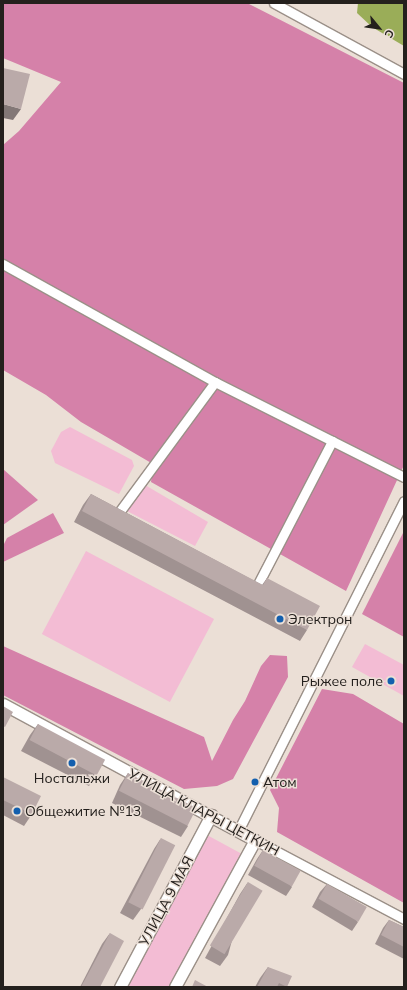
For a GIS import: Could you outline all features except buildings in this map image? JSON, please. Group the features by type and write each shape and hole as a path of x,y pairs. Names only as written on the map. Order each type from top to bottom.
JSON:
{"street":[{"path":"274,3 404,74"},
{"path":"3,264 215,382 404,478"},
{"path":"117,514 215,382"},
{"path":"260,582 332,441"},
{"path":"238,831 404,501"},
{"name":"УЛИЦА КЛАРЫ ЦЕТКИН","path":"3,704 404,919"},
{"name":"УЛИЦА 9 МАЯ","path":"120,987 211,815"},
{"path":"175,987 255,840"}],"shaded area":[{"path":"3,3 247,3 404,83 404,465 346,591 151,482 153,464 81,422 46,395 3,370 3,145 19,131 61,82 3,58"},
{"path":"358,3 404,3 404,46 372,27 357,13"},
{"path":"70,427 132,460 134,466 119,494 55,463 51,451 61,432"},
{"path":"3,469 38,500 3,525"},
{"path":"145,485 208,522 195,546 125,510"},
{"path":"53,513 64,533 3,562 3,546 7,538"},
{"path":"404,531 404,637 362,614"},
{"path":"86,551 214,619 170,702 42,634"},
{"name":"Рыжее поле","path":"365,644 404,665 404,696 352,667"},
{"path":"3,646 204,737 212,761 233,720 245,701 261,666 270,655 287,656 288,677 233,779 217,786 184,789 3,695"},
{"path":"322,689 353,694 404,724 404,903 277,832 279,808 270,790"},
{"path":"207,835 242,854 171,987 127,987"}],"place":[{"name":"Электрон","path":"280,619"},
{"name":"Рыжее поле","path":"391,681"},
{"name":"Ностальжи","path":"72,763"},
{"name":"Атом","path":"255,782"},
{"name":"Общежитие №13","path":"17,811"}]}
